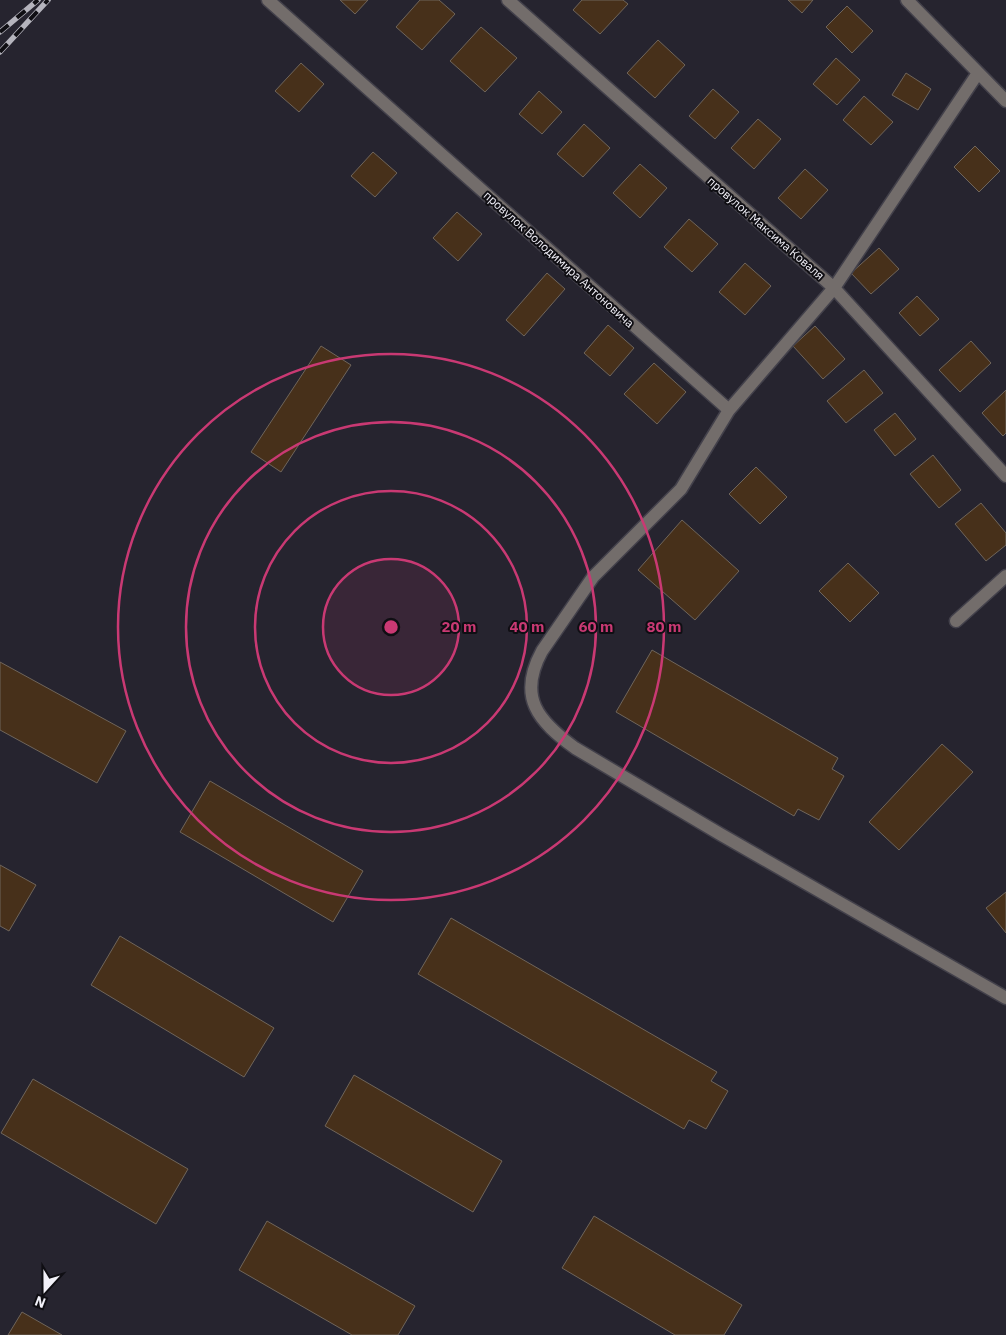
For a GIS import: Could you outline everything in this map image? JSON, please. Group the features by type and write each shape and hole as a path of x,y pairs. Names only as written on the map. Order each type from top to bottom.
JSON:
{"street":[{"name":"провулок Володимира Антоновича","path":"268,0 729,410"},
{"name":"провулок Максима Коваля","path":"508,0 834,288 1006,476"},
{"path":"907,0 1006,101"},
{"path":"978,73 834,288 729,410 681,489 593,577 535,663 531,689 538,715 556,734 575,748 720,834 1006,998"},
{"path":"956,621 1006,576"}],"building":[{"path":"340,0 368,0 355,14"},
{"path":"420,0 439,0 455,14 422,50 396,27"},
{"path":"582,0 623,0 628,4 600,34 573,10"},
{"path":"788,0 813,0 802,13"},
{"path":"847,6 873,31 852,53 826,27"},
{"path":"481,27 517,58 485,92 450,61"},
{"path":"658,40 685,65 655,98 627,73"},
{"path":"836,58 860,80 837,105 813,84"},
{"path":"301,63 324,84 299,112 275,91"},
{"path":"906,73 931,89 918,110 892,95"},
{"path":"713,89 739,112 715,139 689,116"},
{"path":"539,91 562,112 542,134 519,114"},
{"path":"864,96 893,122 871,145 843,120"},
{"path":"758,119 781,139 754,169 731,148"},
{"path":"584,124 610,148 583,177 557,154"},
{"path":"975,146 1000,171 979,192 954,167"},
{"path":"373,152 397,173 375,197 351,176"},
{"path":"640,164 667,188 640,218 613,193"},
{"path":"805,169 828,190 801,219 778,198"},
{"path":"457,212 482,234 458,261 433,238"},
{"path":"689,219 718,244 692,272 664,247"},
{"path":"879,248 899,269 871,294 851,273"},
{"path":"745,263 771,286 745,315 719,292"},
{"path":"547,273 565,289 524,336 506,320"},
{"path":"917,296 939,319 920,336 899,313"},
{"path":"608,325 634,348 610,376 584,353"},
{"path":"815,326 845,359 823,379 793,346"},
{"path":"971,341 991,363 960,392 939,370"},
{"path":"321,346 351,365 281,472 251,452"},
{"path":"654,363 686,392 657,424 624,394"},
{"path":"864,370 883,393 846,423 827,401"},
{"path":"1006,390 1006,433 1003,436 982,413"},
{"path":"895,413 916,439 895,456 874,430"},
{"path":"933,455 961,490 939,508 910,474"},
{"path":"756,467 787,497 760,524 729,494"},
{"path":"981,503 1006,533 1006,545 986,561 955,524"},
{"path":"682,520 739,571 695,620 638,570"},
{"path":"848,563 879,593 850,622 819,591"},
{"path":"652,650 838,758 832,769 844,776 819,820 798,809 794,816 616,712"},
{"path":"0,662 126,731 97,783 0,730"},
{"path":"942,744 973,772 899,850 869,822"},
{"path":"210,781 363,871 333,922 180,832"},
{"path":"0,865 36,885 9,931 0,926"},
{"path":"1006,892 1006,933 986,908"},
{"path":"451,918 717,1072 711,1081 728,1091 706,1129 689,1120 684,1129 418,974"},
{"path":"120,936 274,1028 244,1077 91,985"},
{"path":"354,1075 502,1161 473,1212 325,1126"},
{"path":"33,1079 188,1169 156,1224 1,1133"},
{"path":"594,1216 742,1305 724,1335 675,1335 562,1268"},
{"path":"267,1221 415,1306 398,1335 352,1335 239,1270"},
{"path":"22,1312 62,1335 8,1335"}],"railway":[{"path":"0,32 38,0"},
{"path":"0,52 48,0"}]}
